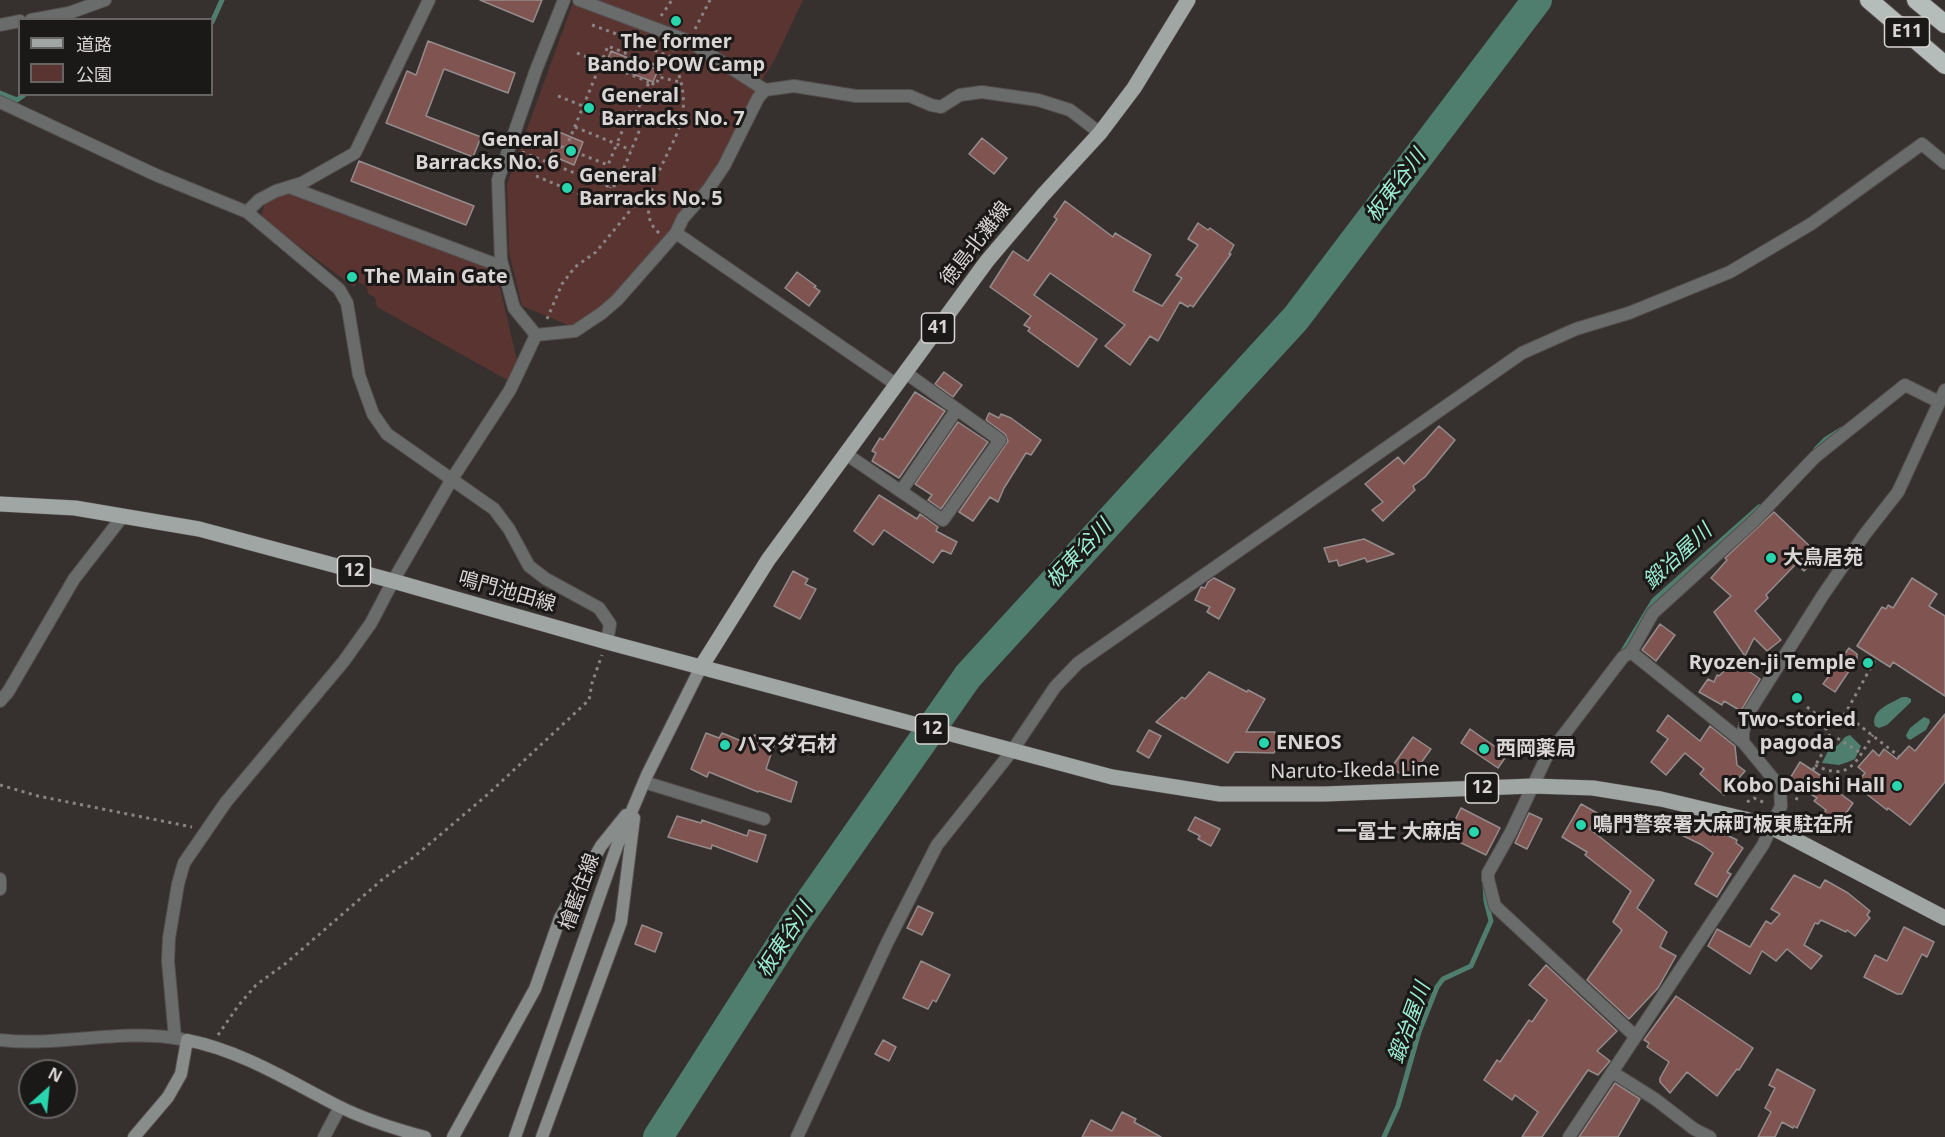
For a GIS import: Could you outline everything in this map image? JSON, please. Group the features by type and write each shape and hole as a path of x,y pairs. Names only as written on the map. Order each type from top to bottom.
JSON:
{"highway":[{"name":"E11","path":"1869,0 1945,64"},
{"name":"E11","path":"1916,0 1945,24"}],"main road":[{"name":"徳島北灘線","path":"701,668 768,560 987,261 1100,133 1134,88 1188,0"},
{"name":"鳴門池田線","path":"0,504 75,508 199,529 1004,749"},
{"name":"檜藍住線","path":"517,1131 593,911 636,802 701,668"},
{"name":"Naruto-Ikeda Line","path":"1004,749 1112,777 1220,794 1325,794 1533,786 1593,788 1661,799 1771,827 1945,918"},
{"path":"453,1137 535,988 560,918 601,846 636,802"},
{"path":"542,1137 621,922 636,802"},
{"path":"134,1137 168,1097 181,1074 181,1039 213,1046 249,1060 340,1107 391,1129 425,1137"}],"street":[{"path":"42,18 69,13 82,4 105,0"},
{"path":"247,212 259,200 302,183 355,153 429,0"},
{"path":"536,335 514,308 501,260 498,180 536,70 564,0"},
{"path":"579,0 684,39 765,90 794,86 856,96 910,96 931,105 941,106 960,95 982,92 1038,100 1070,110 1100,133"},
{"path":"0,25 18,21"},
{"path":"536,335 575,331 602,314 617,300 673,237 683,218 707,191 724,166 758,98 765,90"},
{"path":"0,102 156,175 247,212 339,289 347,303 360,375 373,414 387,434 494,509 509,529 529,566 546,579 599,608 610,624 607,642"},
{"path":"797,1137 877,963 937,845 1004,749 1078,663 1522,353 1576,328 1629,313 1730,272 1810,224 1922,144 1945,163"},
{"path":"289,187 503,267"},
{"path":"673,237 901,379 957,409 1000,440 943,520 846,454"},
{"path":"0,1040 51,1042 136,1035 181,1039 168,961 169,938 184,863 226,802 344,662 371,623 452,479 510,390 536,335"},
{"path":"1635,1036 1495,906 1488,873 1555,745 1623,657 1631,652 1653,613 1755,520 1815,457 1905,385 1939,402"},
{"path":"1743,742 1743,732 1749,712 1823,595 1865,534 1898,492 1945,390"},
{"path":"901,491 957,409"},
{"path":"0,701 8,692 74,579 123,516"},
{"path":"1569,1137 1763,845 1781,806 1780,787 1743,742 1631,652"},
{"path":"644,782 764,819"},
{"path":"0,879 0,888"},
{"path":"1612,1072 1655,1099 1694,1129 1710,1137"},
{"path":"324,1137 340,1107"}],"path":[{"path":"653,27 672,0"},
{"path":"670,57 710,0"},
{"path":"592,25 670,57 678,68 684,108 680,125 649,196 654,228 673,237"},
{"path":"566,148 575,127 583,106 601,63 608,46 662,68 656,85 601,63 577,53"},
{"path":"659,77 680,82"},
{"path":"618,141 631,110 637,112 649,82"},
{"path":"558,96 625,123"},
{"path":"536,176 603,204 610,188 617,185 644,118"},
{"path":"575,127 631,150"},
{"path":"540,138 608,165 616,146"},
{"path":"509,147 610,188"},
{"path":"536,335 548,317 562,284 575,267 596,252 638,201 649,196"},
{"path":"213,1046 220,1031 256,985 285,964 384,878 414,857 487,795 589,700 592,683 607,642"},
{"path":"1813,770 1830,739 1823,725 1826,721 1845,714 1876,658"},
{"path":"1807,707 1826,721"},
{"path":"1845,714 1900,757"},
{"path":"1815,765 1830,772 1846,770 1873,735"},
{"path":"1830,739 1838,738 1861,753"},
{"path":"0,785 38,796 206,830"}],"green space":[{"path":"574,0 803,0 775,59 752,97 719,163 702,188 677,216 669,233 601,309 573,327 522,306 509,252 507,184"},
{"path":"287,192 488,268 500,288 517,360 509,381 377,307 375,297 368,294 367,287 357,281 354,287 261,218 265,202"}],"shaded area":[{"path":"1902,697 1911,699 1911,702 1887,725 1879,728 1875,726 1874,720 1878,712"},
{"path":"1924,717 1930,722 1926,730 1910,740 1907,738 1906,735 1910,728"},
{"path":"1850,735 1861,746 1855,759 1839,765 1822,763 1831,745 1835,747"}],"building":[{"path":"480,0 542,0 533,22"},
{"path":"428,41 515,73 508,93 444,69 426,116 481,137 473,157 386,123 407,71 416,75"},
{"path":"611,51 658,70 653,82 606,63"},
{"path":"559,132 583,142 574,165 550,155"},
{"path":"982,138 1007,158 994,174 969,154"},
{"path":"359,161 474,206 466,225 351,181"},
{"path":"1065,201 1113,237 1115,233 1151,255 1133,291 1162,306 1182,278 1176,275 1198,245 1188,239 1198,223 1208,230 1210,228 1234,245 1229,254 1231,254 1193,307 1180,302 1158,341 1150,336 1130,365 1105,346 1125,325 1050,273 1034,295 1097,339 1078,367 1028,331 1030,328 1024,325 1031,316 990,287 1013,251 1028,261 1057,219 1054,217"},
{"path":"797,272 820,291 809,306 785,288"},
{"path":"944,372 962,385 953,397 935,384"},
{"path":"915,392 945,411 899,478 872,461 876,453 872,451 880,438 883,440"},
{"path":"989,413 999,418 1001,414 1011,418 1041,440 1031,455 1026,453 998,502 990,497 973,521 959,512 1008,441 1005,434 986,420"},
{"path":"958,422 988,442 941,509 928,500 932,495 915,484"},
{"path":"1439,426 1455,440 1425,477 1413,486 1415,490 1383,521 1372,510 1383,502 1365,484 1398,457 1404,464"},
{"path":"879,495 917,519 920,514 938,527 936,531 957,542 951,554 942,550 933,563 884,530 873,545 854,531"},
{"name":"大鳥居苑","path":"1774,512 1819,555 1804,571 1796,564 1766,595 1768,598 1755,611 1781,640 1767,651 1754,638 1745,656 1714,612 1731,596 1711,578 1727,560 1725,558"},
{"path":"1364,539 1394,554 1367,562 1365,558 1339,566 1337,560 1329,562 1324,548"},
{"path":"793,571 808,579 805,584 816,589 800,619 774,606"},
{"path":"1214,578 1235,589 1219,619 1207,612 1210,607 1195,600 1201,587 1205,588"},
{"path":"1912,578 1937,594 1929,606 1945,616 1945,696 1893,662 1890,667 1857,646 1882,607 1886,609 1888,605 1893,608"},
{"path":"1660,624 1675,635 1656,661 1642,650"},
{"path":"1849,648 1857,654 1857,659 1835,692 1823,684"},
{"path":"1734,661 1760,679 1741,711 1724,701 1722,705 1699,692 1708,679 1714,682 1717,675 1719,676"},
{"path":"1209,672 1265,699 1246,732 1275,732 1277,747 1274,753 1235,752 1228,763 1156,722 1182,697 1185,699"},
{"name":"Kobo Daishi Hall","path":"1945,714 1945,782 1910,825 1855,785 1865,773 1858,767 1873,750 1879,756 1884,749 1897,759 1909,746 1915,751"},
{"path":"1668,715 1700,741 1710,726 1735,746 1737,765 1745,771 1724,795 1700,774 1704,769 1685,753 1666,775 1651,762 1668,739 1657,731"},
{"name":"西岡薬局","path":"1470,729 1507,755 1498,768 1461,743"},
{"path":"1149,730 1161,736 1149,758 1137,751"},
{"path":"706,733 719,738 722,733 751,745 754,735 775,742 766,769 797,782 791,802 758,792 709,772 707,777 691,769"},
{"path":"1413,737 1431,749 1413,774 1401,774 1391,768"},
{"path":"1800,762 1826,779 1824,782 1853,803 1838,825 1823,815 1826,810 1814,801 1817,798 1789,780"},
{"path":"1581,804 1599,814 1590,829 1654,880 1637,908 1667,932 1660,947 1676,956 1658,988 1629,1019 1587,980 1622,930 1613,922 1631,891 1585,855 1587,852 1562,837"},
{"name":"一冨士 大麻店","path":"1461,808 1500,828 1486,855 1447,836"},
{"path":"1529,813 1542,819 1527,849 1515,843"},
{"path":"677,816 701,823 702,820 747,836 749,830 766,835 757,862 712,845 711,849 668,837"},
{"path":"1195,817 1220,829 1211,846 1198,839 1200,836 1188,830"},
{"path":"1660,820 1702,828 1715,834 1717,830 1737,840 1736,843 1743,848 1727,872 1731,874 1717,897 1695,884 1713,853 1702,845 1659,824"},
{"path":"1794,875 1820,888 1825,880 1848,893 1870,911 1867,915 1870,918 1855,936 1847,930 1846,932 1821,920 1818,924 1815,923 1804,945 1822,956 1811,969 1787,949 1776,961 1762,951 1750,974 1708,946 1717,929 1750,947 1766,921 1771,924 1780,914 1771,909"},
{"path":"918,906 933,913 922,935 907,928"},
{"path":"642,925 662,933 655,952 635,944"},
{"path":"1904,927 1934,942 1927,957 1922,954 1902,994 1897,994 1864,977 1875,955 1887,961"},
{"path":"921,961 950,975 936,1002 933,1000 928,1009 903,998"},
{"path":"1546,965 1617,1031 1597,1051 1610,1061 1598,1075 1588,1070 1542,1137 1522,1137 1538,1112 1515,1095 1512,1100 1484,1080 1497,1060 1500,1062 1529,1020 1532,1022 1547,1000 1529,985"},
{"path":"1676,996 1753,1048 1739,1070 1737,1069 1717,1096 1687,1072 1670,1093 1660,1082 1669,1062 1647,1047 1649,1043 1644,1040"},
{"path":"883,1040 896,1047 889,1061 875,1054"},
{"path":"1777,1069 1815,1090 1797,1128 1782,1122 1775,1137 1758,1137 1771,1112 1765,1108 1775,1088 1769,1085"},
{"path":"1615,1083 1640,1099 1618,1137 1579,1137"},
{"path":"1122,1112 1136,1119 1134,1122 1161,1137 1082,1137 1091,1120 1112,1131"}],"waterway":[{"path":"213,20 222,0"},
{"name":"板東谷川","path":"658,1137 795,923 968,676 1296,318 1537,0"},
{"path":"0,93 17,100 22,96"},
{"name":"鍛冶屋川","path":"1816,449 1826,439 1842,429"},
{"name":"鍛冶屋川","path":"1621,654 1654,600 1759,507"},
{"name":"鍛冶屋川","path":"1384,1137 1398,1106 1419,1032 1437,987 1443,979 1471,966 1491,921 1485,885"}],"place":[{"name":"The former Bando POW Camp","path":"676,21"},
{"name":"General Barracks No. 7","path":"589,108"},
{"name":"General Barracks No. 6","path":"571,151"},
{"name":"General Barracks No. 5","path":"567,188"},
{"name":"The Main Gate","path":"352,277"},
{"name":"大鳥居苑","path":"1771,558"},
{"name":"Ryozen-ji Temple","path":"1868,663"},
{"name":"Two-storied pagoda","path":"1797,698"},
{"name":"ENEOS","path":"1264,743"},
{"name":"ハマダ石材","path":"725,745"},
{"name":"西岡薬局","path":"1484,749"},
{"name":"Kobo Daishi Hall","path":"1897,786"},
{"name":"鳴門警察署大麻町板東駐在所","path":"1581,825"},
{"name":"一冨士 大麻店","path":"1474,832"}]}
